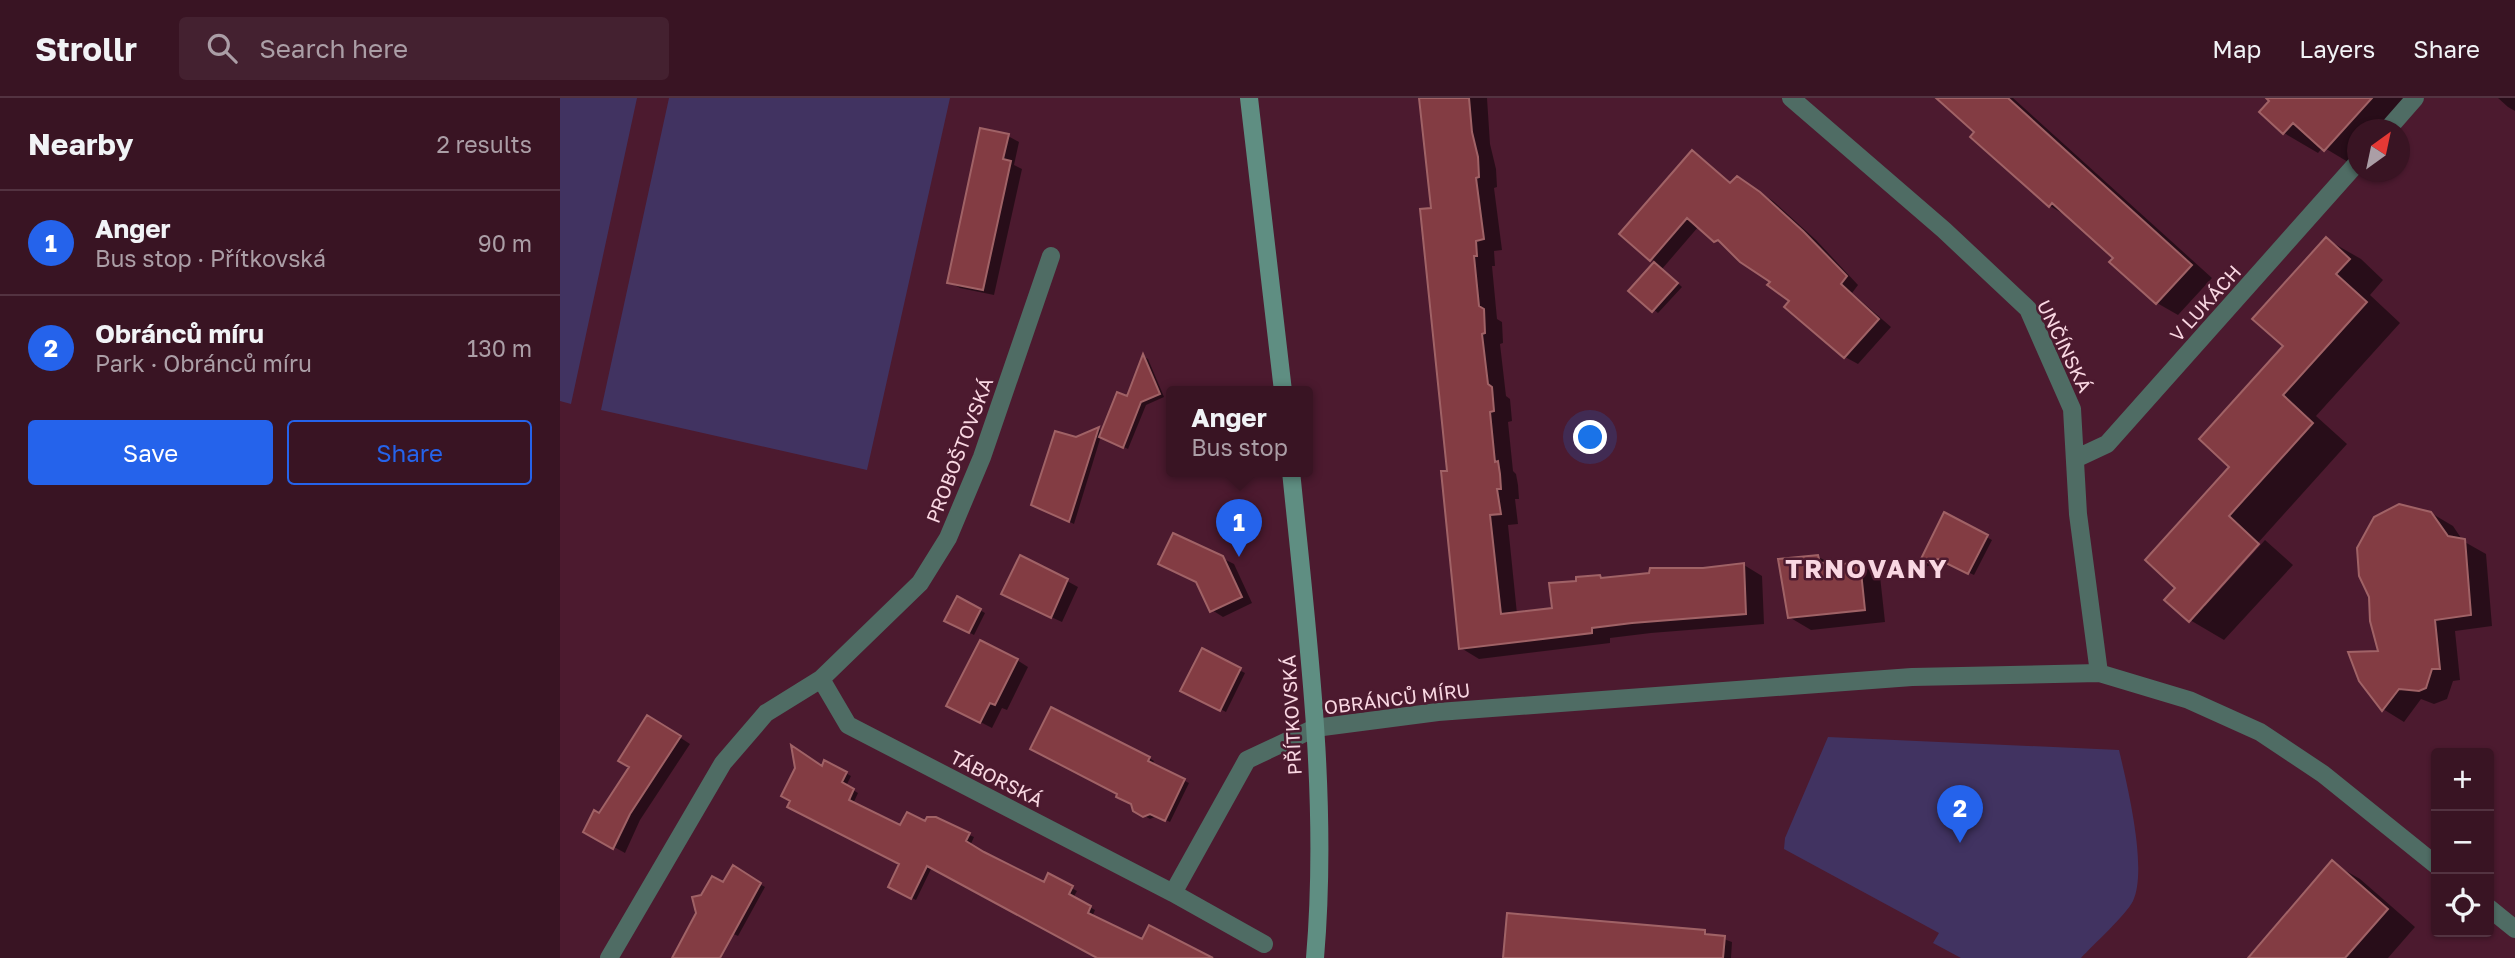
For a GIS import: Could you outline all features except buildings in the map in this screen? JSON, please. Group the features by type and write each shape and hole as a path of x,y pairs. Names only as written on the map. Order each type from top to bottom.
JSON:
{"street":[{"path":"1249,98 1282,386"},
{"name":"UNČÍNSKÁ","path":"1791,98 1944,230 2028,309 2072,409 2078,514 2099,673"},
{"path":"2397,119 2415,98"},
{"name":"V LUKÁCH","path":"2075,459 2107,444 2347,173"},
{"name":"PROBOŠTOVSKÁ","path":"609,958 739,740 766,713 821,679 920,583 948,538 982,457 1051,256"},
{"name":"PŘÍTKOVSKÁ","path":"1292,477 1315,729 1319,856 1315,958"},
{"name":"OBRÁNCŮ MÍRU","path":"1315,729 1438,712 1912,677 2099,673 2189,700 2260,732 2323,774 2431,861"},
{"name":"TÁBORSKÁ","path":"821,679 848,725 1173,892 1264,944"},
{"path":"1173,892 1247,760 1315,729"},
{"path":"2494,912 2515,929"}],"shaded area":[{"path":"560,98 637,98 571,404 560,401"},
{"path":"669,98 950,98 867,470 601,410"},
{"path":"1828,737 2119,750 2135,826 2138,869 2133,901 2117,922 2081,958 1961,958 1933,943 1939,933 1784,849 1785,838"}],"place":[{"name":"Anger","path":"1239,557"},
{"name":"Obránců míru","path":"1960,843"}],"district":[{"name":"TRNOVANY","path":"1867,568"}]}
